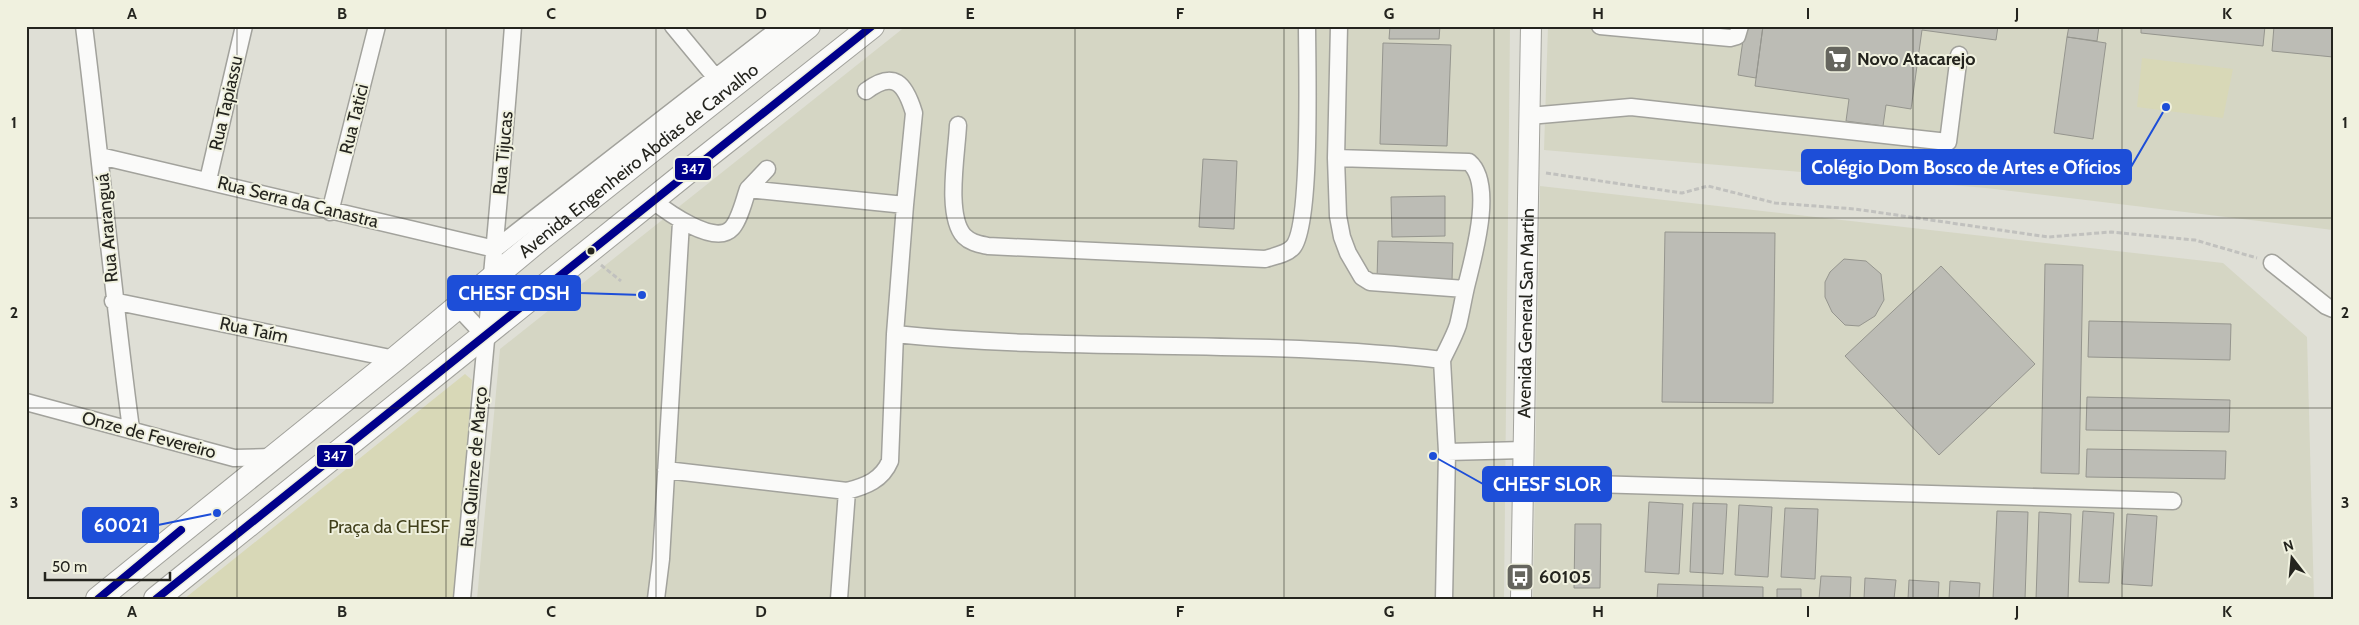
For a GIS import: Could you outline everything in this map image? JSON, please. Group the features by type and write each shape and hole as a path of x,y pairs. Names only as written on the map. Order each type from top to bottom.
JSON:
{"highway":[{"name":"Avenida Engenheiro Abdias de Carvalho","path":"98,599 395,359 543,236 808,26"},
{"path":"156,599 652,200 872,26"}],"main road":[{"name":"Avenida General San Martin","path":"1521,599 1530,26"}],"street":[{"name":"Rua Araranguá","path":"84,26 100,156 113,300 131,429"},
{"name":"Rua Tapiassu","path":"208,180 244,26"},
{"name":"Rua Tatici","path":"330,212 377,26"},
{"name":"Rua Tijucas","path":"491,279 513,26"},
{"path":"673,26 716,78"},
{"path":"495,249 782,26"},
{"path":"958,125 955,217 964,236 973,243 988,246 1265,259 1280,255 1293,247 1302,228 1306,189 1307,26"},
{"path":"1339,26 1336,158 1337,199 1342,237 1362,277 1377,284 1465,289"},
{"path":"1600,26 1730,38 1737,36 1740,26"},
{"path":"1529,116 1631,107 1948,142 1959,55"},
{"path":"666,470 847,491 866,486 876,480 886,470 890,461 895,334 914,113 910,99 902,85 892,79 880,81 866,91"},
{"name":"Rua Serra da Canastra","path":"100,156 208,180 330,212 495,249"},
{"path":"1336,158 1469,162 1474,166 1480,182 1478,237 1458,326 1442,360 1447,452 1444,599"},
{"path":"652,200 681,222 710,231 729,231 734,226 748,189 767,169"},
{"path":"748,189 905,205"},
{"path":"656,599 661,559 681,222"},
{"path":"2272,263 2333,309"},
{"name":"Rua Quinze de Março","path":"462,599 491,279"},
{"name":"Rua Taím","path":"113,300 395,359"},
{"path":"458,307 485,336"},
{"path":"895,334 1090,346 1255,346 1442,360"},
{"name":"Onze de Fevereiro","path":"26,402 234,458 272,457"},
{"path":"1447,452 1524,450"},
{"path":"1523,482 2173,501"},
{"path":"839,599 847,491"}],"path":[{"path":"1528,170 1682,192 1708,186 1775,204 1855,209 2048,238 2111,232 2195,240 2272,263"},
{"path":"586,255 621,281"}],"shaded area":[{"path":"906,26 1510,26 1504,599 477,599 500,349"},
{"path":"1548,26 2333,26 2333,230 1986,188 1544,150"},
{"path":"1540,186 2223,263 2307,337 2314,599 1533,599"}],"green space":[{"path":"2142,58 2233,69 2223,118 2137,107"},
{"name":"Praça da CHESF","path":"465,374 472,380 455,599 184,599"}],"building":[{"path":"1390,26 1440,26 1439,39 1389,39"},
{"path":"1745,26 1763,26 1756,78 1738,75"},
{"name":"Novo Atacarejo","path":"1763,26 1998,26 1996,40 1922,30 1911,109 1886,105 1883,126 1846,121 1849,99 1755,86"},
{"path":"2069,26 2099,26 2097,41 2067,37"},
{"path":"2141,26 2265,26 2263,46 2141,33"},
{"path":"2274,26 2333,28 2333,57 2272,51"},
{"path":"2067,37 2106,43 2093,139 2054,133"},
{"path":"1383,43 1451,45 1447,146 1380,144"},
{"path":"1203,159 1237,161 1234,229 1199,227"},
{"path":"1445,196 1445,236 1392,237 1391,197"},
{"path":"1665,232 1775,233 1773,403 1662,402"},
{"path":"1378,241 1453,243 1452,281 1377,280"},
{"path":"1844,259 1866,261 1881,274 1884,300 1875,316 1859,326 1845,325 1832,312 1825,297 1825,282 1830,272"},
{"path":"2045,264 2083,265 2079,474 2041,473"},
{"path":"1941,266 2035,364 1939,455 1845,356"},
{"path":"2089,321 2231,324 2230,360 2088,357"},
{"path":"2087,397 2230,400 2229,432 2086,430"},
{"path":"2087,449 2226,451 2225,479 2086,477"},
{"path":"1649,502 1683,504 1679,574 1645,572"},
{"path":"1693,503 1727,504 1723,574 1690,572"},
{"path":"1739,505 1772,507 1768,577 1735,575"},
{"path":"1785,508 1818,509 1815,579 1781,577"},
{"path":"1997,511 2028,512 2025,599 1993,599"},
{"path":"2083,511 2114,513 2109,583 2079,582"},
{"path":"2039,512 2071,514 2068,599 2036,599"},
{"path":"2127,514 2157,516 2152,586 2122,584"},
{"path":"1575,524 1601,524 1600,588 1574,588"},
{"path":"1821,576 1851,577 1850,599 1819,599"},
{"path":"1865,578 1896,580 1894,599 1864,599"},
{"path":"1909,580 1939,582 1938,599 1908,599"},
{"path":"1950,581 1980,583 1979,599 1949,599"},
{"path":"1658,584 1763,587 1763,599 1657,599"},
{"path":"1777,589 1801,589 1801,599 1777,599"}],"transit line":[{"name":"347","path":"156,599 872,26"},
{"name":"347","path":"98,599 181,530"}],"place":[{"name":"Novo Atacarejo","path":"1838,59"},
{"name":"Colégio Dom Bosco de Artes e Ofícios","path":"2166,107"},
{"name":"CHESF CDSH","path":"642,295"},
{"name":"CHESF SLOR","path":"1433,456"},
{"name":"60021","path":"217,513"},
{"name":"60105","path":"1520,577"}]}
